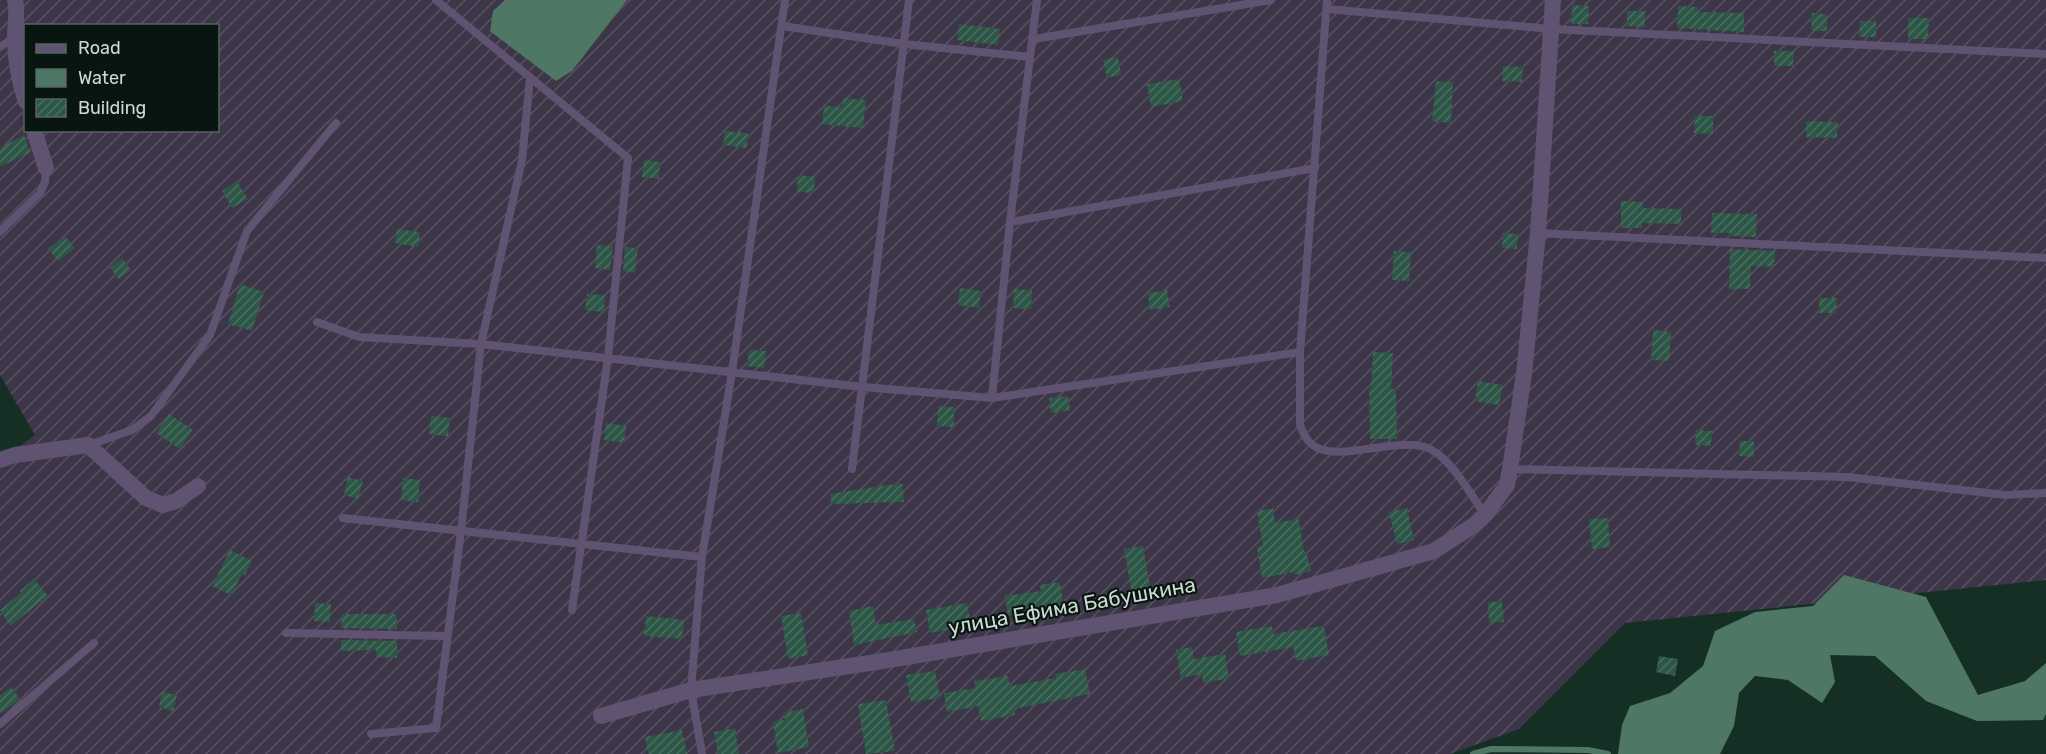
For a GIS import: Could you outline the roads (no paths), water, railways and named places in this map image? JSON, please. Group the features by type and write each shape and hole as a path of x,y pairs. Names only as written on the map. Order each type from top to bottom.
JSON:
{"street":[{"path":"15,0 17,76 24,96"},
{"name":"улица Ефима Бабушкина","path":"601,716 691,690 883,661 1277,595 1434,551 1474,525 1485,515 1508,485 1524,374 1538,233 1552,0"},
{"path":"35,132 46,168"},
{"path":"0,460 15,455 88,445 146,498 163,505 176,501 198,486"}],"lane":[{"path":"436,0 628,158 608,357 572,610"},
{"path":"702,754 691,690 702,557 732,372 785,0"},
{"path":"852,469 909,0"},
{"path":"992,398 1010,222 1037,0"},
{"path":"1034,39 1271,0"},
{"path":"1485,515 1445,459 1435,451 1424,446 1409,445 1334,452 1310,444 1300,425 1300,352 1327,5 1552,29 2046,54"},
{"path":"782,26 904,44 1030,57"},
{"path":"0,47 15,37"},
{"path":"371,734 436,728 461,531 481,344 522,160 530,78"},
{"path":"88,445 132,430 151,416 210,335 247,231 336,123"},
{"path":"0,232 40,193 45,182 46,168"},
{"path":"1010,222 1315,168"},
{"path":"1538,233 2046,258"},
{"path":"317,322 359,337 481,344 863,387 992,398 1300,352"},
{"path":"1510,469 1847,477 2006,495 2046,493"},
{"path":"343,518 702,557"},
{"path":"286,633 446,636"},
{"path":"0,724 94,643"}],"water":[{"path":"505,0 627,0 572,71 556,81 490,31 493,11"},
{"path":"1844,575 1926,597 1978,695 2025,681 2046,663 2046,714 2043,720 1977,721 1926,701 1875,656 1830,655 1835,682 1822,703 1788,680 1755,676 1739,693 1734,726 1720,754 1618,754 1622,725 1630,706 1670,693 1703,666 1715,631 1755,612 1813,606"}],"waterway":[{"path":"1473,754 1491,749 1588,750 1608,754"}]}
